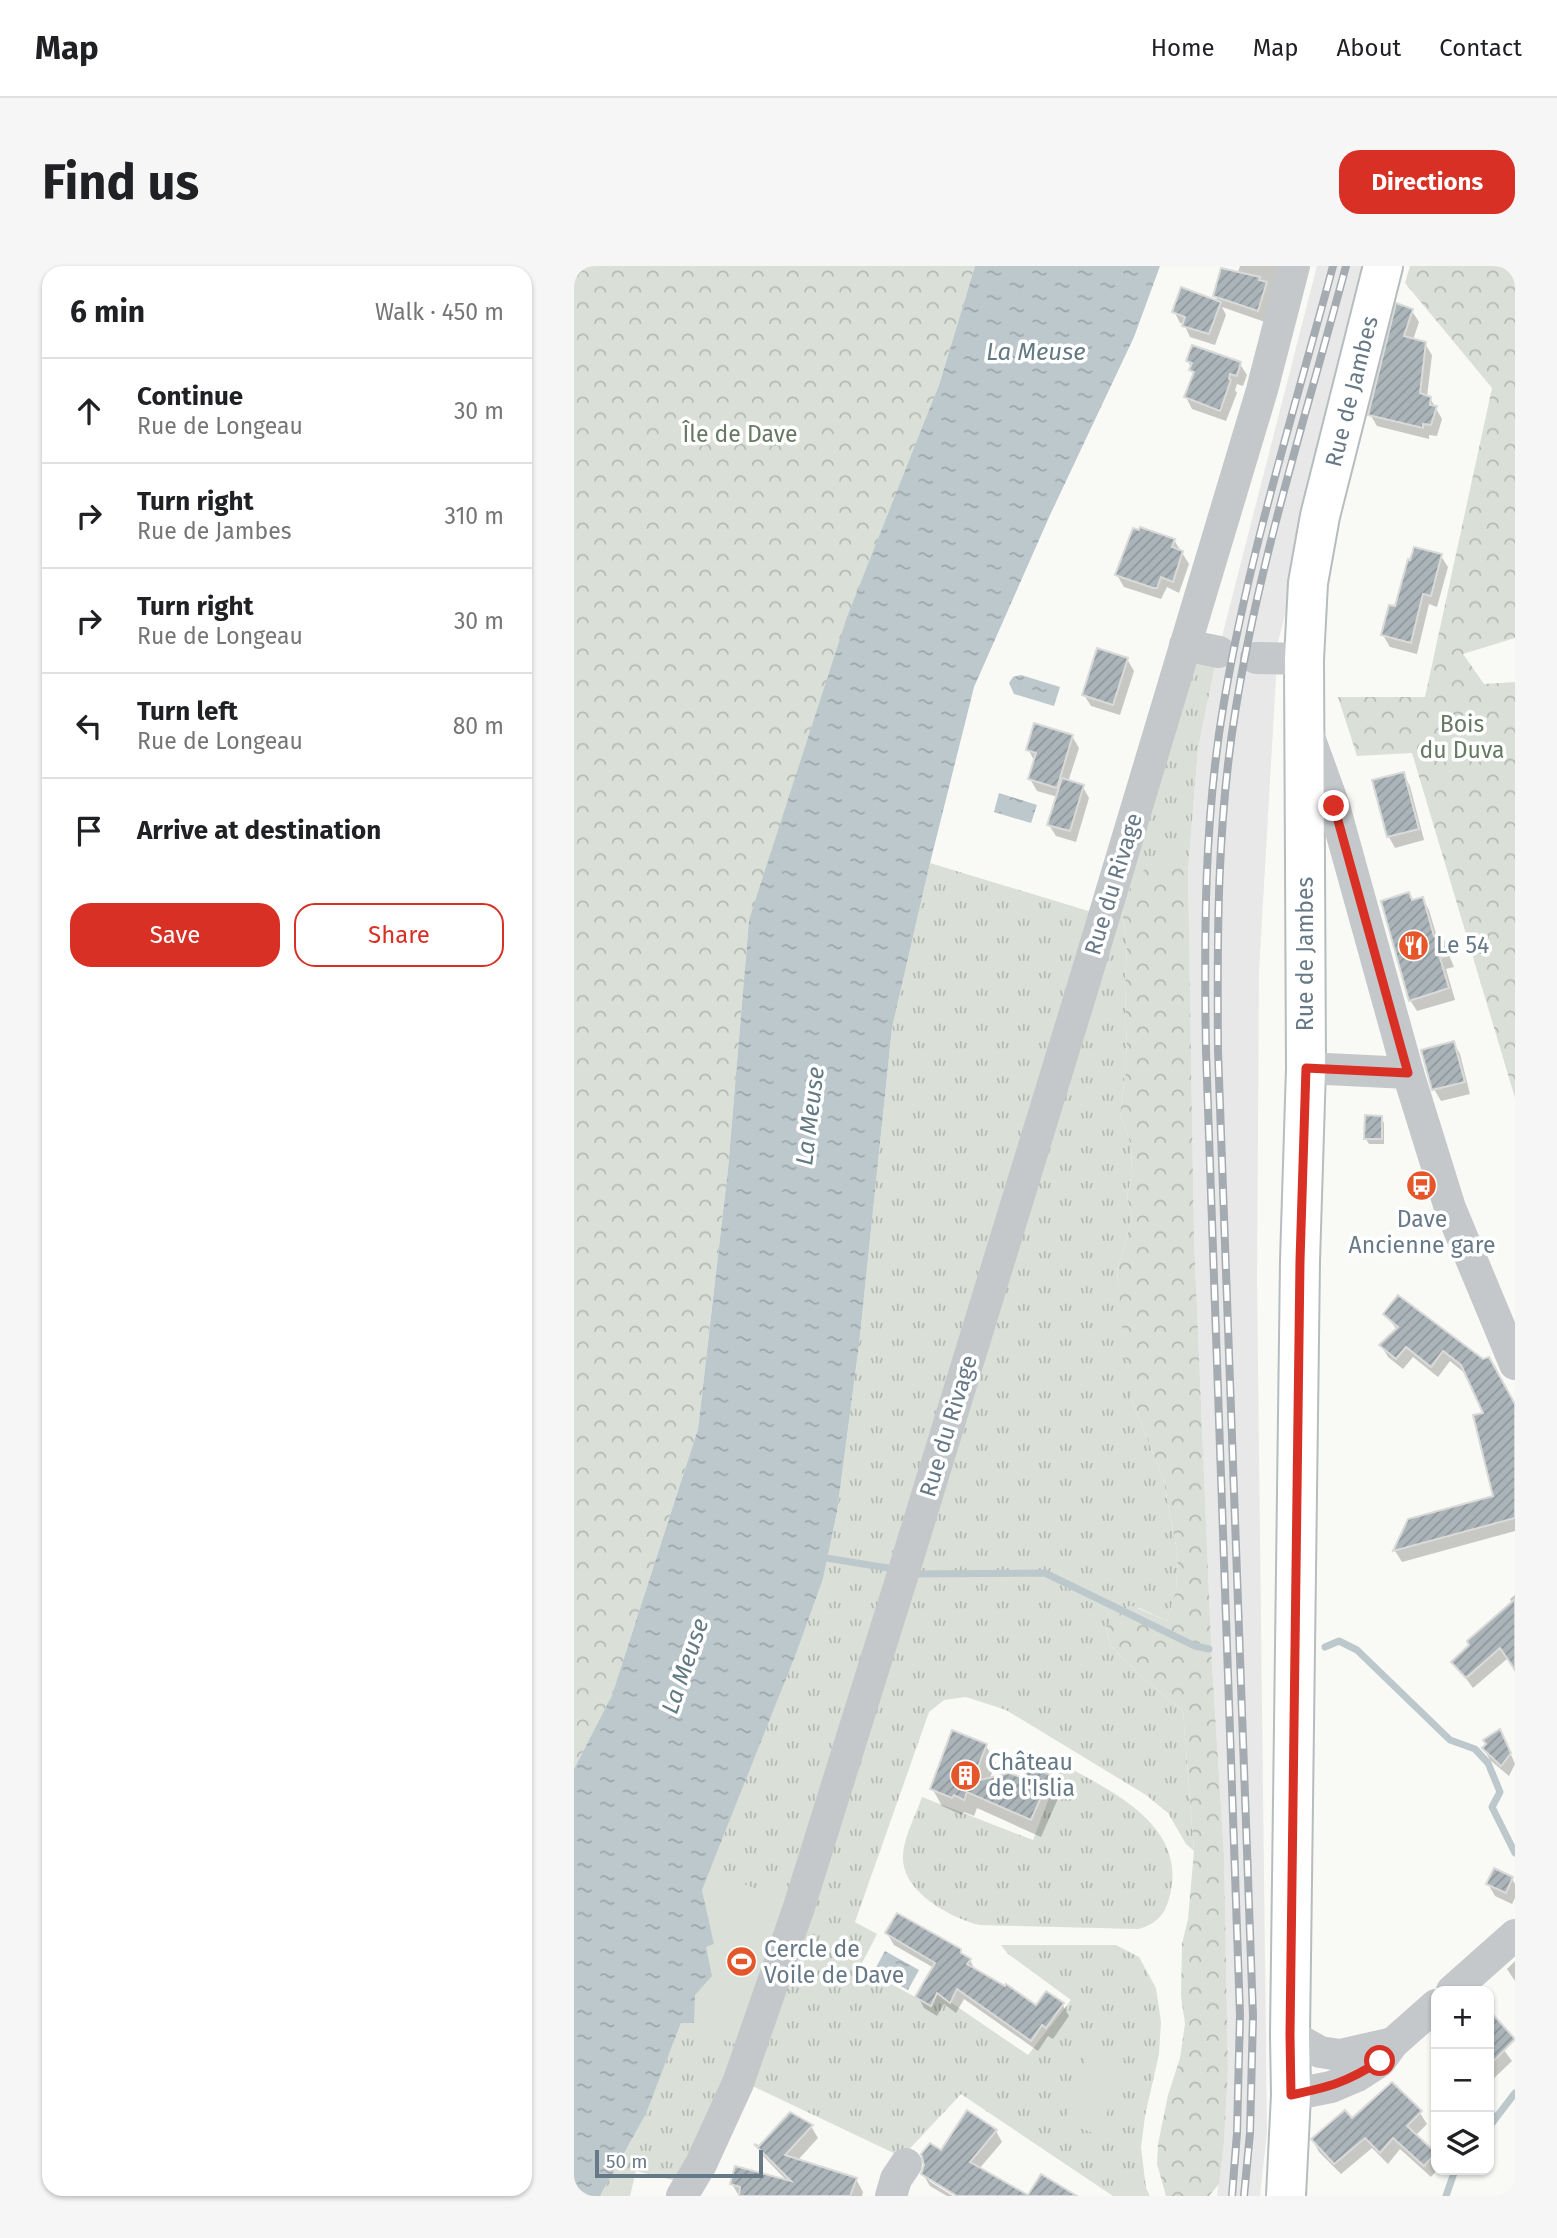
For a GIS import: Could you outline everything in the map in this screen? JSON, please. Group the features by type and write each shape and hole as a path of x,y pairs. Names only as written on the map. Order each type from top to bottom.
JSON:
{"main road":[{"name":"Rue de Jambes","path":"1286,2196 1291,2095 1300,1261 1306,1068 1304,659 1308,583 1320,516 1383,266"}],"street":[{"name":"Rue du Rivage","path":"682,2196 701,2164 746,2062 799,1907 904,1571 1262,390 1294,266"},
{"path":"1185,645 1219,652"},
{"path":"1256,658 1304,659"},
{"path":"1304,722 1334,806 1408,1073 1450,1208 1515,1364"},
{"path":"1306,1068 1408,1073"},
{"path":"1458,1986 1515,1935"},
{"path":"1291,2095 1331,2087 1357,2076 1380,2061 1393,2043 1431,2009"},
{"path":"1290,2035 1320,2052 1340,2054 1393,2043"},
{"path":"891,2196 896,2179 906,2164"}],"shaded area":[{"path":"1317,266 1375,266 1278,642 1259,971 1257,1282 1267,2132 1260,2196 1217,2196 1224,2143 1228,2070 1224,1854 1212,1665 1194,1237 1188,870 1198,749 1216,660"}],"green space":[{"name":"Île de Dave","path":"574,266 975,266 939,385 749,920 728,1169 698,1429 612,1695 574,1769"},
{"name":"Bois du Duva","path":"1410,266 1515,266 1515,638 1463,654 1484,684 1515,682 1515,1098 1412,753 1357,756 1338,697 1425,697 1492,388 1405,283"},
{"path":"1192,656 1216,660 1198,749 1188,870 1181,865 1122,910 1127,944 1127,1062 1120,1114 1131,1145 1132,1173 1127,1196 1132,1219 1117,1271 1132,1401 1163,1478 1178,1556 1176,1590 1167,1621 1139,1608 1106,1626 1110,1645 1143,1678 1183,1711 1194,1851 1186,1844 1168,1813 1146,1795 1006,1710 966,1697 944,1700 929,1712 855,1922 877,1934 860,1967 930,2005 937,1993 1028,2055 1071,2000 1008,1954 1001,1945 1116,1945 1139,1957 1156,1988 1161,2022 1159,2054 1141,2147 1146,2188 1150,2196 1113,2196 961,2094 902,2157 746,2083"},
{"path":"930,863 1095,913 747,2039 677,2181 636,2171 630,2196 600,2196 646,2114 681,2023 706,1947 714,1944 702,1890 823,1579 837,1512 859,1345 892,1028"},
{"path":"1166,863 1181,865 1188,870 1194,1237 1212,1665 1224,1854 1228,2070 1219,2184 1209,2196 1166,2196 1157,2164 1158,2144 1168,2095 1180,2058 1185,2024 1181,1996 1182,1944 1188,1919 1194,1851 1183,1711 1143,1678 1110,1645 1106,1626 1130,1605 1167,1621 1176,1590 1178,1556 1163,1478 1132,1401 1117,1271 1132,1219 1127,1196 1132,1173 1131,1145 1120,1114 1127,1062 1127,944 1122,910 1133,880 1147,867"},
{"path":"1062,1764 1101,1785 1139,1812 1155,1828 1166,1846 1172,1867 1171,1890 1167,1905 1157,1920 1139,1929 979,1925 942,1909 919,1891 910,1880 903,1855 922,1797 1033,1840"},
{"name":"Cercle de Voile de Dave","path":"710,1868 792,1906 735,2044 693,2028 695,1995 712,1976 706,1947 714,1944 702,1890"},
{"path":"1089,2047 1124,2059 1100,2135 1064,2123"}],"water":[{"name":"La Meuse","path":"975,266 1160,266 1134,337 1050,515 974,687 892,1028 859,1345 837,1512 823,1579 702,1890 714,1944 706,1947 712,1976 695,1995 694,2023 681,2023 646,2114 600,2196 574,2196 574,1769 612,1695 698,1429 728,1169 749,920 847,617 939,385"},
{"path":"1021,675 1060,687 1054,706 1014,694 1009,683 1013,677"},
{"path":"999,793 1037,805 1031,823 994,812"},
{"path":"885,1951 919,1970 908,1990 874,1971"}],"building":[{"path":"1221,268 1260,277 1259,280 1267,282 1258,311 1213,296"},
{"path":"1181,287 1221,302 1209,334 1182,326 1185,317 1172,312"},
{"path":"1396,303 1413,309 1404,336 1426,342 1420,393 1431,397 1430,405 1437,406 1431,425 1423,424 1423,428 1368,415"},
{"path":"1192,345 1241,362 1237,376 1230,374 1231,380 1220,411 1184,397 1194,372 1189,370 1192,363 1186,361"},
{"path":"1140,527 1175,539 1172,547 1183,551 1173,582 1161,577 1157,588 1153,588 1115,575 1133,528 1139,530"},
{"path":"1414,547 1442,554 1431,596 1423,594 1411,643 1381,635 1389,605 1395,606"},
{"path":"1097,648 1128,658 1113,705 1082,695"},
{"path":"1034,723 1073,735 1057,788 1028,779 1036,753 1026,750"},
{"path":"1404,772 1419,829 1387,837 1372,780"},
{"path":"1062,778 1084,785 1070,831 1047,825"},
{"path":"1409,892 1412,900 1423,897 1434,936 1441,934 1449,955 1440,958 1449,988 1409,1001 1381,901"},
{"path":"1454,1041 1465,1082 1432,1090 1421,1050"},
{"path":"1365,1115 1382,1116 1382,1139 1364,1139"},
{"path":"1398,1295 1483,1359 1489,1357 1515,1404 1515,1518 1393,1551 1408,1519 1493,1496 1473,1415 1483,1413 1461,1365 1443,1351 1431,1367 1406,1347 1396,1359 1379,1345 1398,1327 1383,1314"},
{"path":"1515,1599 1515,1670 1500,1648 1466,1678 1451,1662 1469,1645 1467,1641"},
{"path":"1500,1729 1511,1753 1501,1766 1482,1748 1486,1744 1483,1740"},
{"name":"Château de l'Islia","path":"952,1730 987,1744 972,1782 1009,1773 1023,1778 1029,1766 1051,1775 1031,1820 967,1792 964,1800 930,1789"},
{"path":"1494,1868 1513,1877 1506,1893 1486,1884"},
{"path":"897,1913 961,1949 961,1953 971,1959 967,1964 1005,1986 1006,1984 1036,2005 1046,1991 1064,2003 1046,2028 1042,2025 1031,2041 957,1989 950,2003 937,1993 931,2006 915,1997 935,1963 885,1933"},
{"path":"1494,2016 1515,2039 1494,2061"},
{"path":"1392,2082 1422,2111 1407,2126 1431,2148 1431,2158 1424,2166 1393,2138 1380,2153 1365,2138 1334,2164 1311,2139 1345,2110 1352,2118"},
{"path":"967,2110 997,2130 970,2162 1028,2195 1041,2174 1077,2196 957,2196 921,2174 924,2165 921,2154 930,2143 941,2150"},
{"path":"790,2112 813,2125 785,2155 857,2178 850,2196 739,2196 740,2187 730,2184 735,2166 791,2181 754,2144 759,2146"}],"waterway":[{"path":"820,1557 888,1568"},
{"path":"913,1574 1045,1573 1195,1646 1209,1649"},
{"path":"1325,1647 1339,1641 1357,1650 1450,1740 1475,1749 1488,1763 1500,1792 1492,1807 1515,1853"},
{"path":"1494,2120 1515,2093"},
{"path":"1446,2196 1453,2175"}],"railway":[{"path":"1232,2196 1237,2133 1240,2015 1206,1051 1205,963 1209,833 1217,746 1246,592 1333,266"},
{"path":"1244,2196 1250,2133 1253,2016 1218,1051 1218,922 1222,836 1230,750 1246,651 1285,485 1346,266"}],"place":[{"name":"Le 54","path":"1413,945"},
{"name":"Dave Ancienne gare","path":"1422,1185"},
{"name":"Château de l'Islia","path":"965,1775"},
{"name":"Cercle de Voile de Dave","path":"741,1962"}],"route":[{"path":"1334,806 1408,1073 1306,1068 1300,1261 1291,2095 1331,2087 1357,2076 1380,2061"}]}
